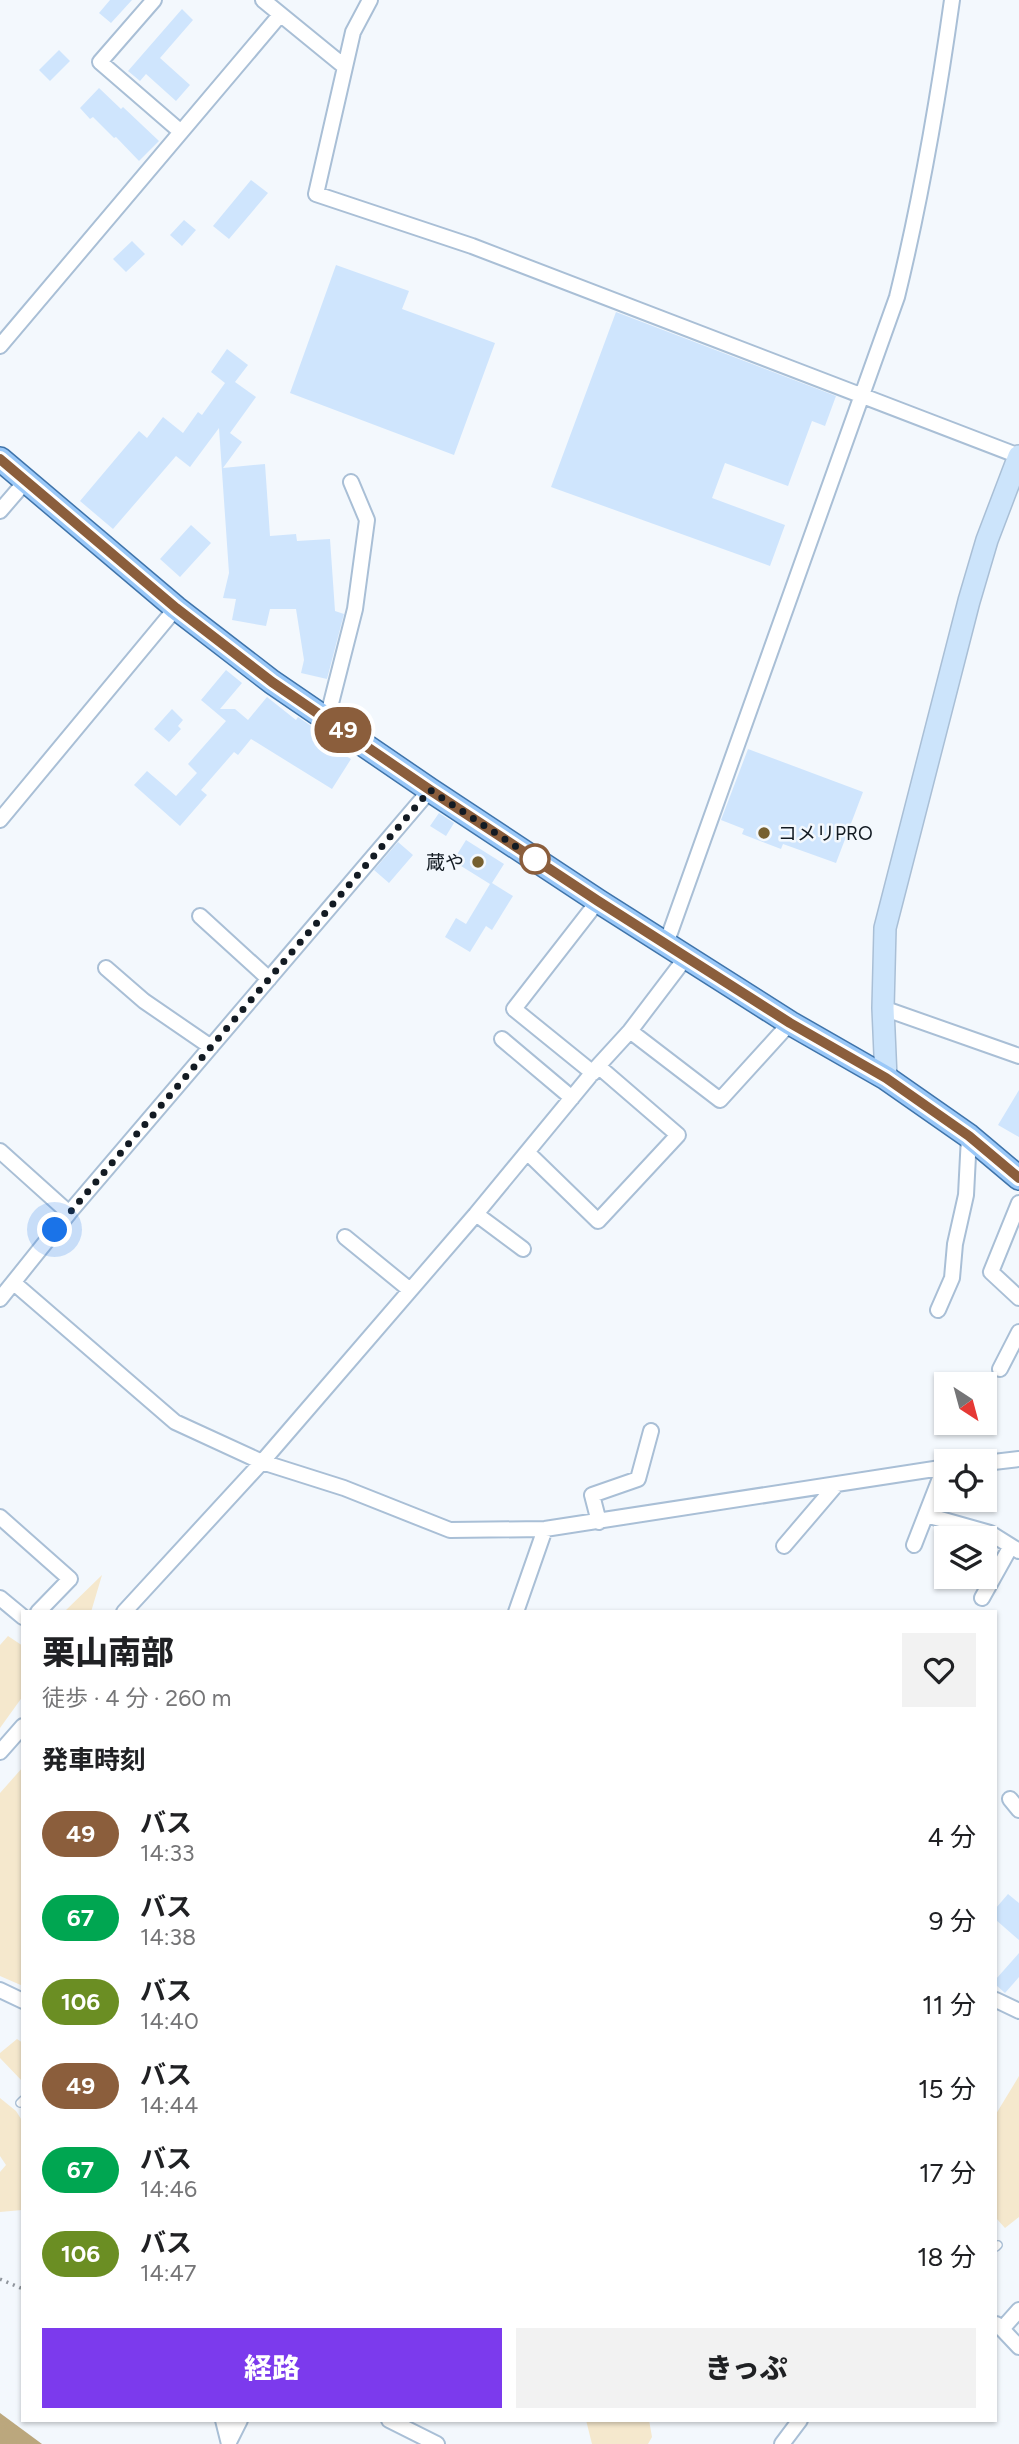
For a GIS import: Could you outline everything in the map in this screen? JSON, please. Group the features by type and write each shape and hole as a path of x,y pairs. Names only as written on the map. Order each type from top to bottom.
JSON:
{"main road":[{"path":"0,459 176,608 272,682 598,901 790,1023 886,1078 969,1136 1019,1178"}],"street":[{"path":"154,0 100,62 181,132"},
{"path":"263,0 345,67"},
{"path":"370,0 353,32 316,194 472,246 1019,456 987,540 969,601 885,928 883,1008 886,1078"},
{"path":"666,944 897,296 910,245 938,103 952,0"},
{"path":"0,346 281,15"},
{"path":"0,512 25,482"},
{"path":"327,719 355,608 367,520 351,482"},
{"path":"0,820 176,608"},
{"path":"430,790 5,1288 176,1422 262,1462 344,1488 450,1530 545,1528 598,1522 934,1470"},
{"path":"528,1153 598,1221 678,1135 596,1069 513,1009 598,901"},
{"path":"200,916 269,979"},
{"path":"126,1610 262,1462 528,1153 630,1031 687,956"},
{"path":"106,968 144,1001 211,1047"},
{"path":"883,1008 1019,1056"},
{"path":"630,1031 720,1100 790,1023"},
{"path":"502,1039 572,1098"},
{"path":"938,1310 952,1278 955,1244 966,1195 969,1136"},
{"path":"0,1151 69,1213"},
{"path":"1019,1203 991,1272 1019,1298"},
{"path":"475,1214 523,1249"},
{"path":"345,1237 410,1290"},
{"path":"1000,1369 1019,1332"},
{"path":"598,1522 592,1495 638,1479 651,1431"},
{"path":"997,1462 1019,1459"},
{"path":"784,1546 837,1484"},
{"path":"914,1545 934,1495"},
{"path":"926,1515 990,1533 1015,1548 982,1598"},
{"path":"0,1517 70,1578 40,1610"},
{"path":"517,1610 545,1528"},
{"path":"0,1598 21,1615"},
{"path":"0,1752 21,1728"},
{"path":"0,1990 21,2000"},
{"path":"997,2000 1016,2006"},
{"path":"1019,2309 999,2327 1019,2347"},
{"path":"224,2422 229,2443"},
{"path":"229,2443 239,2422"},
{"path":"393,2422 437,2444"},
{"path":"782,2444 798,2422"}],"path":[{"path":"0,2280 21,2288"}],"shaded area":[{"path":"102,1575 92,1610 66,1610"},
{"path":"8,1636 21,1645 21,1699 0,1728 0,1645"},
{"path":"21,1769 21,1985 0,1976 0,1793"},
{"path":"17,2039 21,2042 21,2080 0,2058 0,2053"},
{"path":"1019,2076 1019,2217 1005,2228 997,2219 997,2112"},
{"path":"0,2098 21,2119 21,2210 0,2212 0,2172 6,2165 0,2156"},
{"path":"0,2413 42,2444 0,2444"},
{"path":"586,2422 649,2422 652,2437 648,2444 592,2444"}],"building":[{"path":"110,0 132,0 111,23 99,13"},
{"path":"182,9 193,20 160,58 190,85 176,101 146,74 140,81 128,71"},
{"path":"59,50 70,61 50,81 39,70"},
{"path":"99,88 159,141 139,161 116,137 93,117 90,119 80,108"},
{"path":"251,180 268,193 229,239 213,226"},
{"path":"184,220 196,230 182,246 170,235"},
{"path":"132,241 145,254 126,272 113,259"},
{"path":"336,265 409,291 402,309 495,343 454,455 290,393"},
{"path":"616,312 836,396 825,426 812,421 788,486 725,463 712,498 785,525 770,566 551,487"},
{"path":"227,349 248,365 235,382 256,397 230,433 242,442 223,468 265,464 270,536 296,534 297,541 330,539 335,611 344,614 327,679 301,673 304,660 296,609 270,609 266,626 232,620 236,599 223,598 229,573 219,428 190,467 176,456 113,529 80,501 139,431 147,438 163,417 183,433 198,412 202,415 225,383 211,372"},
{"path":"191,525 211,543 180,577 160,559"},
{"path":"226,670 242,683 220,709 235,709 248,720 267,697 296,720 298,717 338,744 334,749 351,759 332,789 251,739 238,755 234,752 201,790 207,795 180,826 134,785 147,771 176,796 197,773 188,764 226,721 201,700"},
{"path":"172,709 183,720 178,726 181,729 169,742 154,729"},
{"path":"748,749 863,792 836,863 783,844 781,849 742,834 744,829 721,820"},
{"path":"439,813 454,823 446,836 430,826"},
{"path":"466,840 504,864 492,883 513,896 492,930 486,926 470,952 445,937 456,918 466,924 490,884 453,861"},
{"path":"398,842 413,855 389,883 374,870"},
{"path":"1019,1090 1019,1137 998,1125"},
{"path":"1008,1894 1019,1903 1019,1940 997,1921 997,1907"},
{"path":"1019,1953 1019,1977 1005,1993 997,1986 997,1978"}],"bus line":[{"name":"49","path":"0,459 176,608 272,682 598,901 790,1023 886,1078 969,1136 1019,1178"}],"place":[{"name":"コメリPRO","path":"764,833"},
{"name":"蔵や","path":"478,862"}],"route":[{"path":"55,1230 430,790 535,859"}]}
